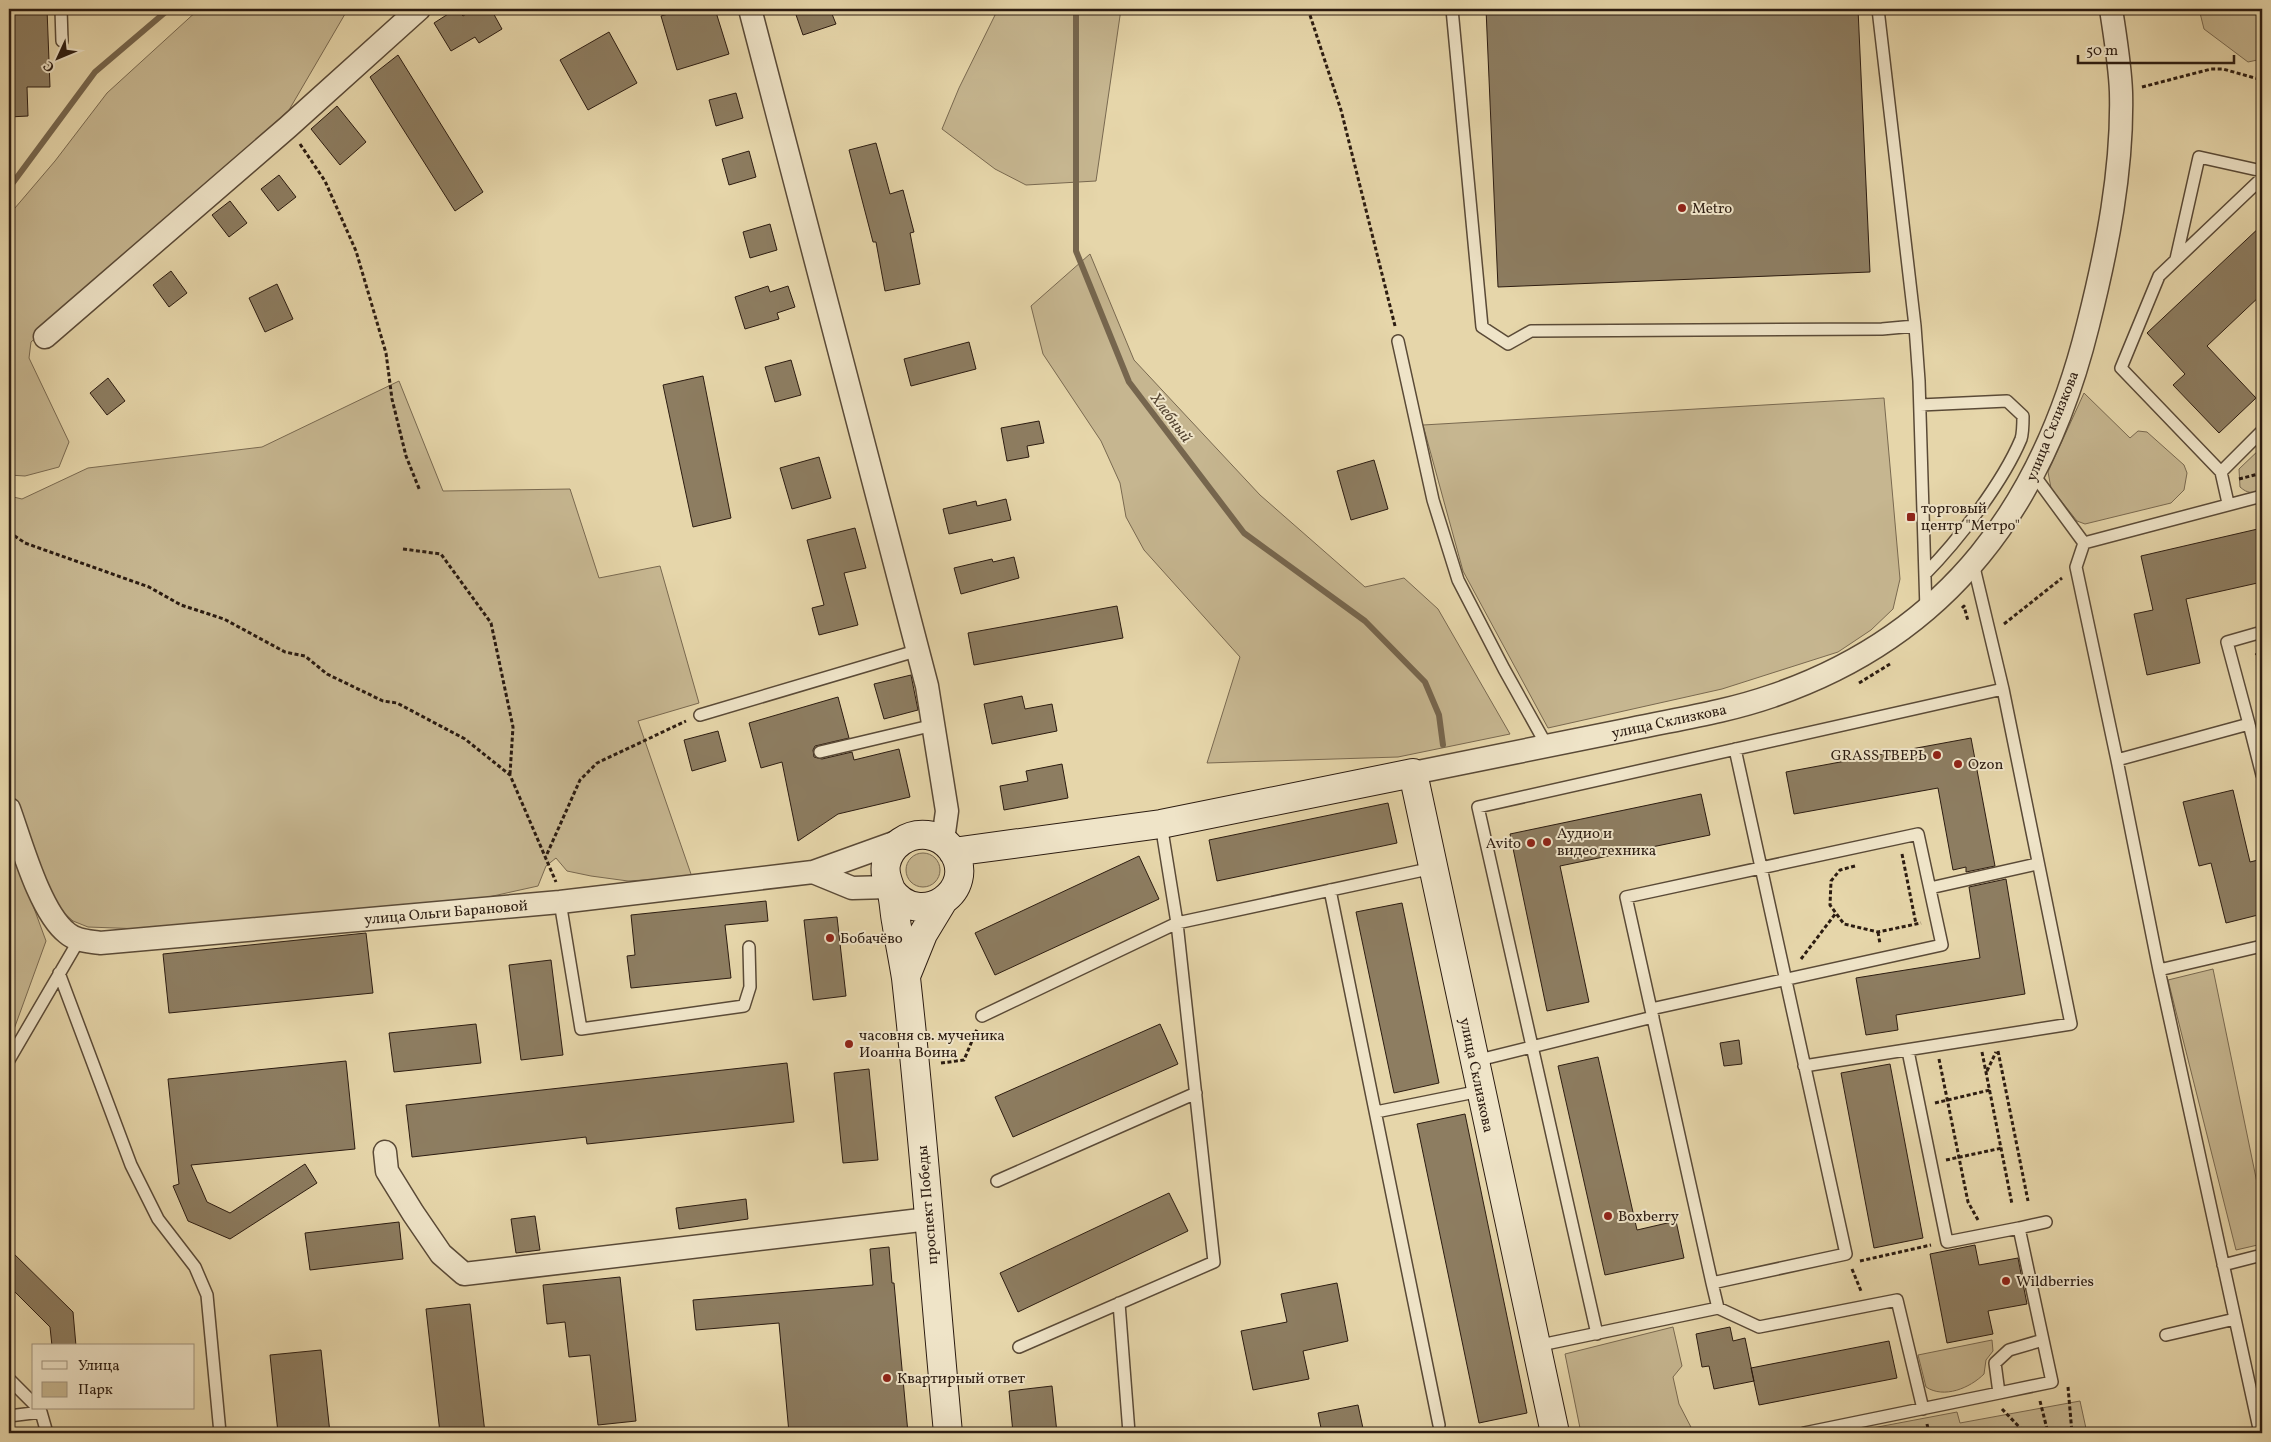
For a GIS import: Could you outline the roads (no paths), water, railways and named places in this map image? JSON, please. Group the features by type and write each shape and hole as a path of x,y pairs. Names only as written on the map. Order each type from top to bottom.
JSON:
{"street":[{"path":"45,337 288,126 419,9"},
{"path":"750,9 919,650 934,726 947,811 948,846"},
{"name":"улица Склизкова","path":"1555,1433 1480,1092 1435,868 1413,774 1707,714 1771,696 1812,680 1852,660 1926,611 1973,563 2012,511 2034,475 2071,387 2098,285 2115,184 2121,93 2110,9"},
{"path":"902,840 913,835 925,834 948,846 1025,842 1161,824 1413,774"},
{"path":"9,809 41,893 53,917 67,933 79,940"},
{"name":"проспект Победы","path":"902,840 893,849 887,860 886,872 905,977 948,1433"},
{"name":"улица Ольги Барановой","path":"79,940 100,943 560,902 814,872 838,861 902,840"},
{"path":"890,888 900,900 915,907 927,907 946,898 1001,854 1025,842"},
{"name":"проспект Победы","path":"905,977 923,934 958,881 959,871 948,846"},
{"name":"улица Ольги Барановой","path":"814,872 852,888 890,888"},
{"path":"385,1152 387,1171 413,1213 441,1254 464,1274 929,1219"}],"lane":[{"path":"61,9 62,41"},
{"path":"1452,9 1482,327 1508,344 1531,331 1882,328 1915,326"},
{"path":"1878,9 1915,326 1920,404 1926,611"},
{"path":"2176,259 2199,157 2262,171"},
{"path":"2228,503 2221,472 2121,368 2159,276 2262,178"},
{"path":"1398,341 1433,500 1458,580 1504,669 1547,746"},
{"path":"1920,404 2007,401 2023,416 2022,437 2007,466 1974,514 1925,574"},
{"path":"2221,472 2262,431"},
{"path":"2034,475 2084,543"},
{"path":"2084,543 2228,503 2262,496"},
{"path":"2084,543 2076,567 2118,760 2159,970 2260,1433"},
{"path":"1804,1066 1980,1040 2071,1024 2003,689 1973,563"},
{"path":"2262,632 2227,642 2262,775"},
{"path":"700,715 919,650"},
{"path":"1597,1334 1478,807 2003,689"},
{"path":"2118,760 2249,724"},
{"path":"820,752 934,726"},
{"path":"1712,1283 1848,1259 1735,750"},
{"path":"1019,1347 1214,1262 1177,923 1161,824"},
{"path":"1474,1061 1532,1047 1652,1013 1786,979 1942,945 1918,834 1626,897 1652,1013 1712,1283 1718,1308"},
{"path":"1930,888 2037,864"},
{"path":"982,1016 1177,923 1435,868"},
{"path":"1330,890 1439,1425"},
{"path":"560,902 581,1029 744,1006 750,986 750,947"},
{"path":"9,1060 79,940"},
{"path":"2159,970 2262,946"},
{"path":"59,973 131,1165 158,1219 194,1267 207,1295 220,1433"},
{"path":"1908,1051 1947,1242 2046,1222"},
{"path":"1376,1112 1480,1092"},
{"path":"997,1181 1196,1093"},
{"path":"1804,1433 2052,1382 2019,1228"},
{"path":"2223,1265 2262,1256"},
{"path":"1536,1346 1718,1308 1759,1327 1897,1300 1923,1409"},
{"path":"1119,1303 1130,1433"},
{"path":"2166,1335 2235,1319"},
{"path":"1994,1394 1995,1362 2008,1350 2043,1340"},
{"path":"9,1380 32,1402"},
{"path":"9,1416 32,1410"},
{"path":"39,1410 47,1433"}],"waterway":[{"path":"9,188 95,72 169,9"},
{"name":"Хлебный","path":"1076,9 1076,251 1129,382 1244,533 1365,621 1425,682 1439,715 1443,745"}],"place":[{"name":"Metro","path":"1682,208"},
{"name":"торговый центр \"Метро\"","path":"1911,517"},
{"name":"GRASS ТВЕРЬ","path":"1937,755"},
{"name":"Ozon","path":"1958,764"},
{"name":"Аудио и видео техника","path":"1547,842"},
{"name":"Avito","path":"1531,843"},
{"name":"Бобачёво","path":"830,938"},
{"name":"часовня св. мученика Иоанна Воина","path":"849,1044"},
{"name":"Boxberry","path":"1608,1216"},
{"name":"Wildberries","path":"2006,1281"},
{"name":"Квартирный ответ","path":"887,1378"}]}
